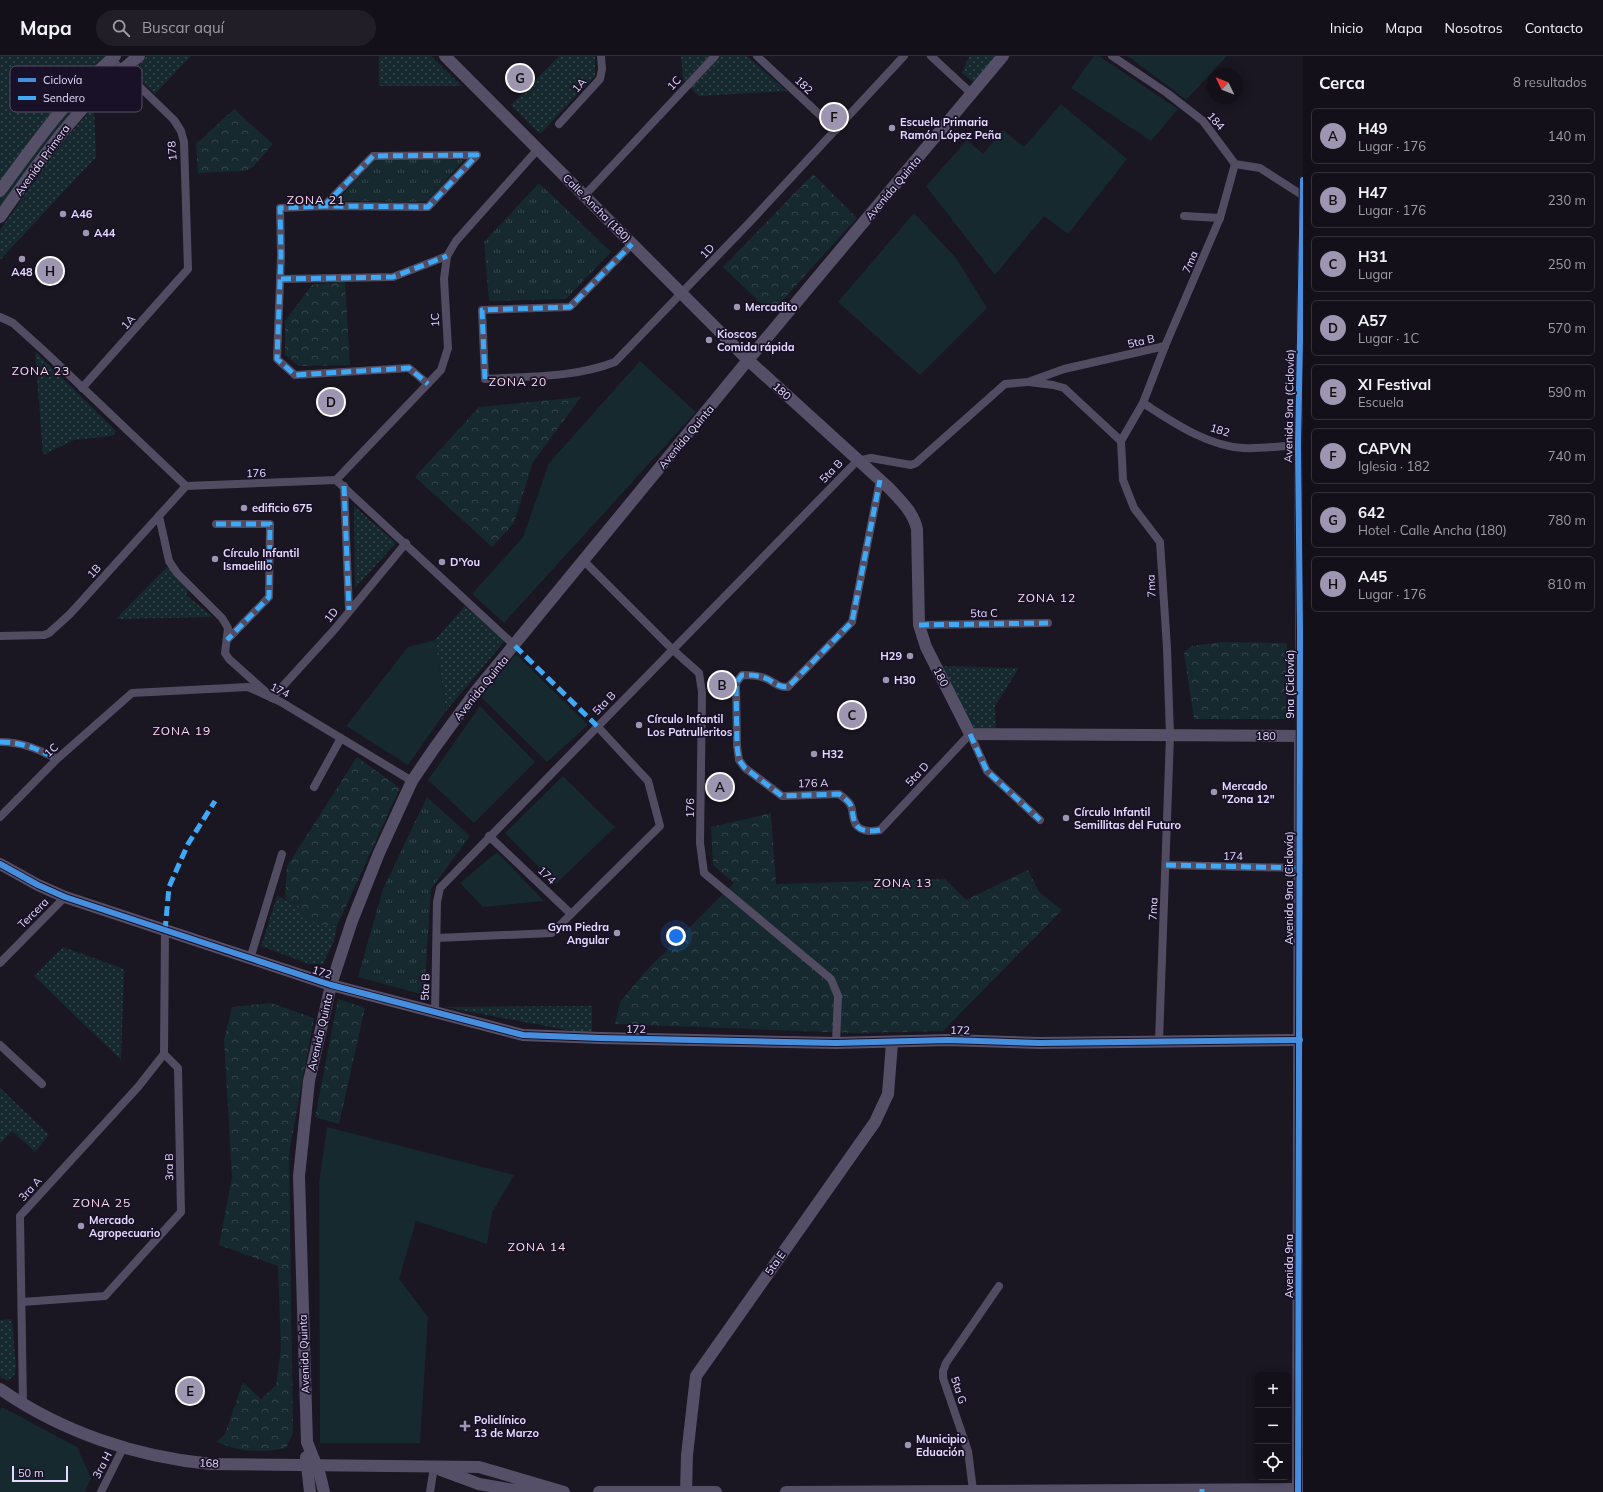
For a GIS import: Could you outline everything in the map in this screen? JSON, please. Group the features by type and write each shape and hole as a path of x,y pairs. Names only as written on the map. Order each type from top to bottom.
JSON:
{"street":[{"name":"Avenida Primera","path":"125,66 138,56"},
{"name":"Calle Ancha (180)","path":"445,56 748,360"},
{"name":"1A","path":"559,124 600,79 602,56"},
{"name":"1C","path":"584,196 715,56"},
{"name":"182","path":"757,56 836,130"},
{"name":"1D","path":"632,244 570,307 482,310 485,379 579,373 597,369 615,362 682,294 904,56"},
{"path":"931,56 972,94"},
{"name":"Avenida Quinta","path":"311,1465 307,1442 299,1176 309,1081 331,986 352,921 412,781 476,691 515,646 748,360 1004,56"},
{"name":"184","path":"1112,56 1167,93 1203,121 1235,164"},
{"name":"Avenida Primera","path":"105,66 113,58"},
{"name":"178","path":"142,89 174,120 181,132 184,142 188,269"},
{"name":"Avenida Primera","path":"0,191 59,112"},
{"name":"Avenida Primera","path":"0,217 60,133 78,112"},
{"name":"1C","path":"336,480 441,370 448,348 444,278 447,256 456,241 538,149"},
{"path":"324,206 373,156 477,155 428,207 324,206 280,208 281,279 277,359 295,375 409,368 428,384"},
{"path":"1235,164 1260,168 1302,195"},
{"name":"7ma","path":"1159,1041 1170,736 1167,648 1161,582 1160,542 1134,508 1123,480 1121,441 1143,403 1165,346 1220,218 1235,164"},
{"name":"Avenida 9na (Ciclovía)","path":"1300,632 1298,445 1303,180"},
{"path":"1184,216 1220,218"},
{"path":"281,279 393,277 447,256"},
{"name":"1A","path":"82,388 188,269"},
{"path":"0,317 13,323 186,486"},
{"name":"5ta B","path":"435,1012 437,902 440,888 857,460 871,458 911,465 916,463 1005,384 1028,382 1064,369 1165,346"},
{"name":"180","path":"748,360 880,480 908,508 914,518 917,528 919,626 926,647 970,734 1300,736"},
{"path":"1028,382 1064,388 1121,441"},
{"name":"182","path":"1143,403 1174,422 1214,442 1243,448 1298,445"},
{"path":"336,480 406,543 515,646"},
{"name":"176","path":"186,486 336,480"},
{"name":"176 A","path":"880,480 852,622 788,687 779,687 766,678 753,674 742,675 736,683 736,746 739,760 759,780 782,796 839,794 850,804 854,822 858,827 865,831 872,832 880,830"},
{"name":"1B","path":"0,636 44,635 49,633 70,614 186,486"},
{"path":"344,486 349,610"},
{"path":"159,516 169,561 177,573 222,618 228,628 225,653 229,659 272,698"},
{"path":"216,524 270,524 269,597 227,640"},
{"name":"1D","path":"272,698 334,630 406,543"},
{"name":"176","path":"584,561 672,649 699,673 702,692 700,843 704,873 831,979 838,996 836,1043"},
{"name":"5ta C","path":"919,626 1048,623"},
{"name":"9na (Ciclovía)","path":"1300,632 1300,736"},
{"name":"174","path":"121,702 132,693 248,687 272,698 412,781"},
{"name":"1C","path":"0,817 56,759 121,702"},
{"name":"5ta B","path":"437,938 552,934 660,826 648,781 597,726"},
{"path":"970,734 987,771 1040,820"},
{"name":"5ta D","path":"880,830 970,734"},
{"name":"Avenida 9na (Ciclovía)","path":"1300,736 1300,1040"},
{"path":"314,787 341,738"},
{"path":"0,742 22,744 36,748 56,759"},
{"name":"174","path":"490,836 571,914"},
{"path":"250,959 282,854"},
{"name":"172","path":"0,864 38,885 65,897 331,986 523,1035 836,1043 892,1043 948,1040 1039,1043 1300,1040"},
{"name":"174","path":"1166,865 1299,868"},
{"name":"Tercera","path":"0,963 65,897"},
{"path":"164,1054 165,931"},
{"name":"Avenida 9na","path":"1298,1490 1300,1040"},
{"name":"5ta E","path":"686,1492 687,1455 696,1376 876,1122 888,1094 892,1043"},
{"path":"0,1045 42,1084"},
{"name":"3ra A","path":"23,1405 20,1216 138,1087 164,1054"},
{"name":"3ra B","path":"22,1302 105,1296 181,1212 178,1068 164,1054"},
{"name":"5ta G","path":"973,1490 968,1451 943,1378 943,1371 946,1363 998,1286"},
{"name":"168","path":"0,1389 23,1405 50,1419 123,1448 183,1461 211,1464 337,1464 479,1467 564,1492"},
{"name":"3ra H","path":"101,1492 123,1448"},
{"path":"323,1489 328,1474 337,1464"},
{"path":"311,1465 323,1489"},
{"path":"310,1492 311,1465"},
{"path":"430,1492 434,1467"},
{"name":"168","path":"434,1467 479,1484 508,1489 553,1492"},
{"path":"786,1492 973,1490 1298,1490"},
{"path":"599,1492 716,1492"}],"green space":[{"path":"0,56 109,56 100,66 10,66 10,112 61,112 0,184"},
{"path":"147,56 191,56 155,94 142,82 142,66 137,66"},
{"path":"379,56 431,56 462,86 379,86"},
{"path":"559,56 595,56 595,76 540,134 511,105"},
{"path":"681,56 747,56 787,91 698,96 683,79"},
{"path":"969,56 996,56 974,83 962,73"},
{"path":"1094,56 1099,56 1178,109 1151,141 1071,88"},
{"path":"1128,56 1227,56 1216,68 1207,68 1207,77 1186,100"},
{"path":"1061,104 1127,159 1068,234 1044,216 995,275 926,186 967,140 983,154 1003,130 1024,147"},
{"path":"234,109 273,144 253,167 245,171 198,173 196,144"},
{"path":"66,112 78,112 0,208 0,197 44,136"},
{"path":"89,112 94,112 96,157 0,260 0,230 56,150"},
{"path":"375,159 464,160 427,202 337,201"},
{"path":"813,174 857,218 771,313 723,267"},
{"path":"539,183 611,252 566,299 489,301 484,242"},
{"path":"914,213 956,258 987,308 920,375 838,302"},
{"path":"345,281 350,365 299,366 285,355 285,321 312,285"},
{"path":"35,351 116,431 112,436 74,440 43,455"},
{"path":"640,361 696,412 504,623 472,594 523,537 549,463"},
{"path":"581,397 533,462 514,523 492,547 415,477 479,407"},
{"path":"354,506 396,543 355,588"},
{"path":"168,566 189,590 186,595 213,617 116,619"},
{"path":"465,606 505,641 446,711 435,640"},
{"path":"435,640 446,711 408,765 346,726 408,647"},
{"path":"1222,642 1287,643 1286,719 1194,719 1184,653 1191,646"},
{"path":"516,654 588,725 547,762 481,697"},
{"path":"941,666 1019,668 995,706 996,729 975,730"},
{"path":"480,706 535,762 474,823 428,780"},
{"path":"357,757 400,788 337,926 323,925 302,918 301,907 285,899 287,866"},
{"path":"563,776 615,827 556,884 505,833"},
{"path":"427,797 470,836 431,889 424,995 358,977 383,889"},
{"path":"771,813 776,884 945,879 966,900 1028,870 1039,892 1062,910 943,1031 854,1033 615,1024 620,1002 644,973 734,883 713,865 711,827"},
{"path":"497,852 544,901 483,907 460,883"},
{"path":"277,896 301,907 323,925 337,926 334,941 323,964 309,964 261,946"},
{"path":"63,947 124,969 121,1060 34,976"},
{"path":"338,999 365,1008 339,1124 315,1117"},
{"path":"271,1003 314,1018 289,1153 293,1433 286,1448 268,1451 251,1451 234,1448 217,1442 225,1434 243,1382 261,1399 276,1385 281,1349 278,1266 219,1245 232,1178 224,1040 232,1007"},
{"path":"592,1006 592,1033 578,1032 444,1007"},
{"path":"0,1088 49,1135 35,1152 12,1131 0,1144"},
{"path":"327,1127 514,1175 492,1213 487,1244 416,1221 399,1279 428,1317 420,1443 320,1443 319,1183"},
{"path":"12,1319 16,1368 14,1376 7,1381 0,1376 0,1320"},
{"path":"2,1407 77,1447 91,1478 85,1492 0,1492 0,1411"}],"marked path":[{"path":"324,206 373,156 477,155 428,207 324,206 280,208 281,255 277,359 295,375 409,368 428,384"},
{"path":"485,379 482,310 570,307 632,244"},
{"path":"281,279 393,277 447,256"},
{"path":"880,480 852,622 788,687 778,685 762,677 751,675 742,675 736,683 737,746 739,760 745,768 782,796 839,794 850,804 854,820 858,827 868,831 880,830"},
{"path":"344,486 349,610"},
{"path":"216,524 270,524 269,597 227,640"},
{"path":"919,625 1048,623"},
{"path":"515,646 597,726"},
{"path":"970,734 987,771 1040,820"},
{"path":"0,742 16,743 30,747 57,759"},
{"path":"165,931 169,887 188,844 215,801"},
{"path":"1166,865 1299,868"}],"cycle path":[{"path":"1298,1492 1300,632 1298,445 1303,180"},
{"path":"0,864 38,885 65,897 331,985 523,1035 836,1043 948,1040 1039,1043 1300,1040"}],"place":[{"name":"642","path":"520,78"},
{"name":"CAPVN","path":"834,117"},
{"name":"Escuela Primaria Ramón López Peña","path":"892,128"},
{"name":"A46","path":"63,214"},
{"name":"A44","path":"86,233"},
{"name":"A48","path":"22,259"},
{"name":"A45","path":"50,271"},
{"name":"Mercadito","path":"737,307"},
{"name":"Kioscos Comida rápida","path":"709,340"},
{"name":"A57","path":"331,402"},
{"name":"edificio 675","path":"244,508"},
{"name":"Círculo Infantil Ismaelillo","path":"215,559"},
{"name":"D'You","path":"442,562"},
{"name":"H29","path":"910,656"},
{"name":"H30","path":"886,680"},
{"name":"H47","path":"722,685"},
{"name":"H31","path":"852,715"},
{"name":"Círculo Infantil Los Patrulleritos","path":"639,725"},
{"name":"H32","path":"814,754"},
{"name":"H49","path":"720,787"},
{"name":"Mercado \"Zona 12\"","path":"1214,792"},
{"name":"Círculo Infantil Semillitas del Futuro","path":"1066,818"},
{"name":"Gym Piedra Angular","path":"617,933"},
{"name":"Mercado Agropecuario","path":"81,1226"},
{"name":"XI Festival","path":"190,1391"},
{"name":"Policlínico 13 de Marzo","path":"465,1426"},
{"name":"Municipio Eduación","path":"908,1445"}],"district":[{"name":"ZONA 21","path":"316,200"},
{"name":"ZONA 23","path":"41,371"},
{"name":"ZONA 20","path":"518,382"},
{"name":"ZONA 12","path":"1047,598"},
{"name":"ZONA 19","path":"182,731"},
{"name":"ZONA 13","path":"903,883"},
{"name":"ZONA 25","path":"102,1203"},
{"name":"ZONA 14","path":"537,1247"}]}
